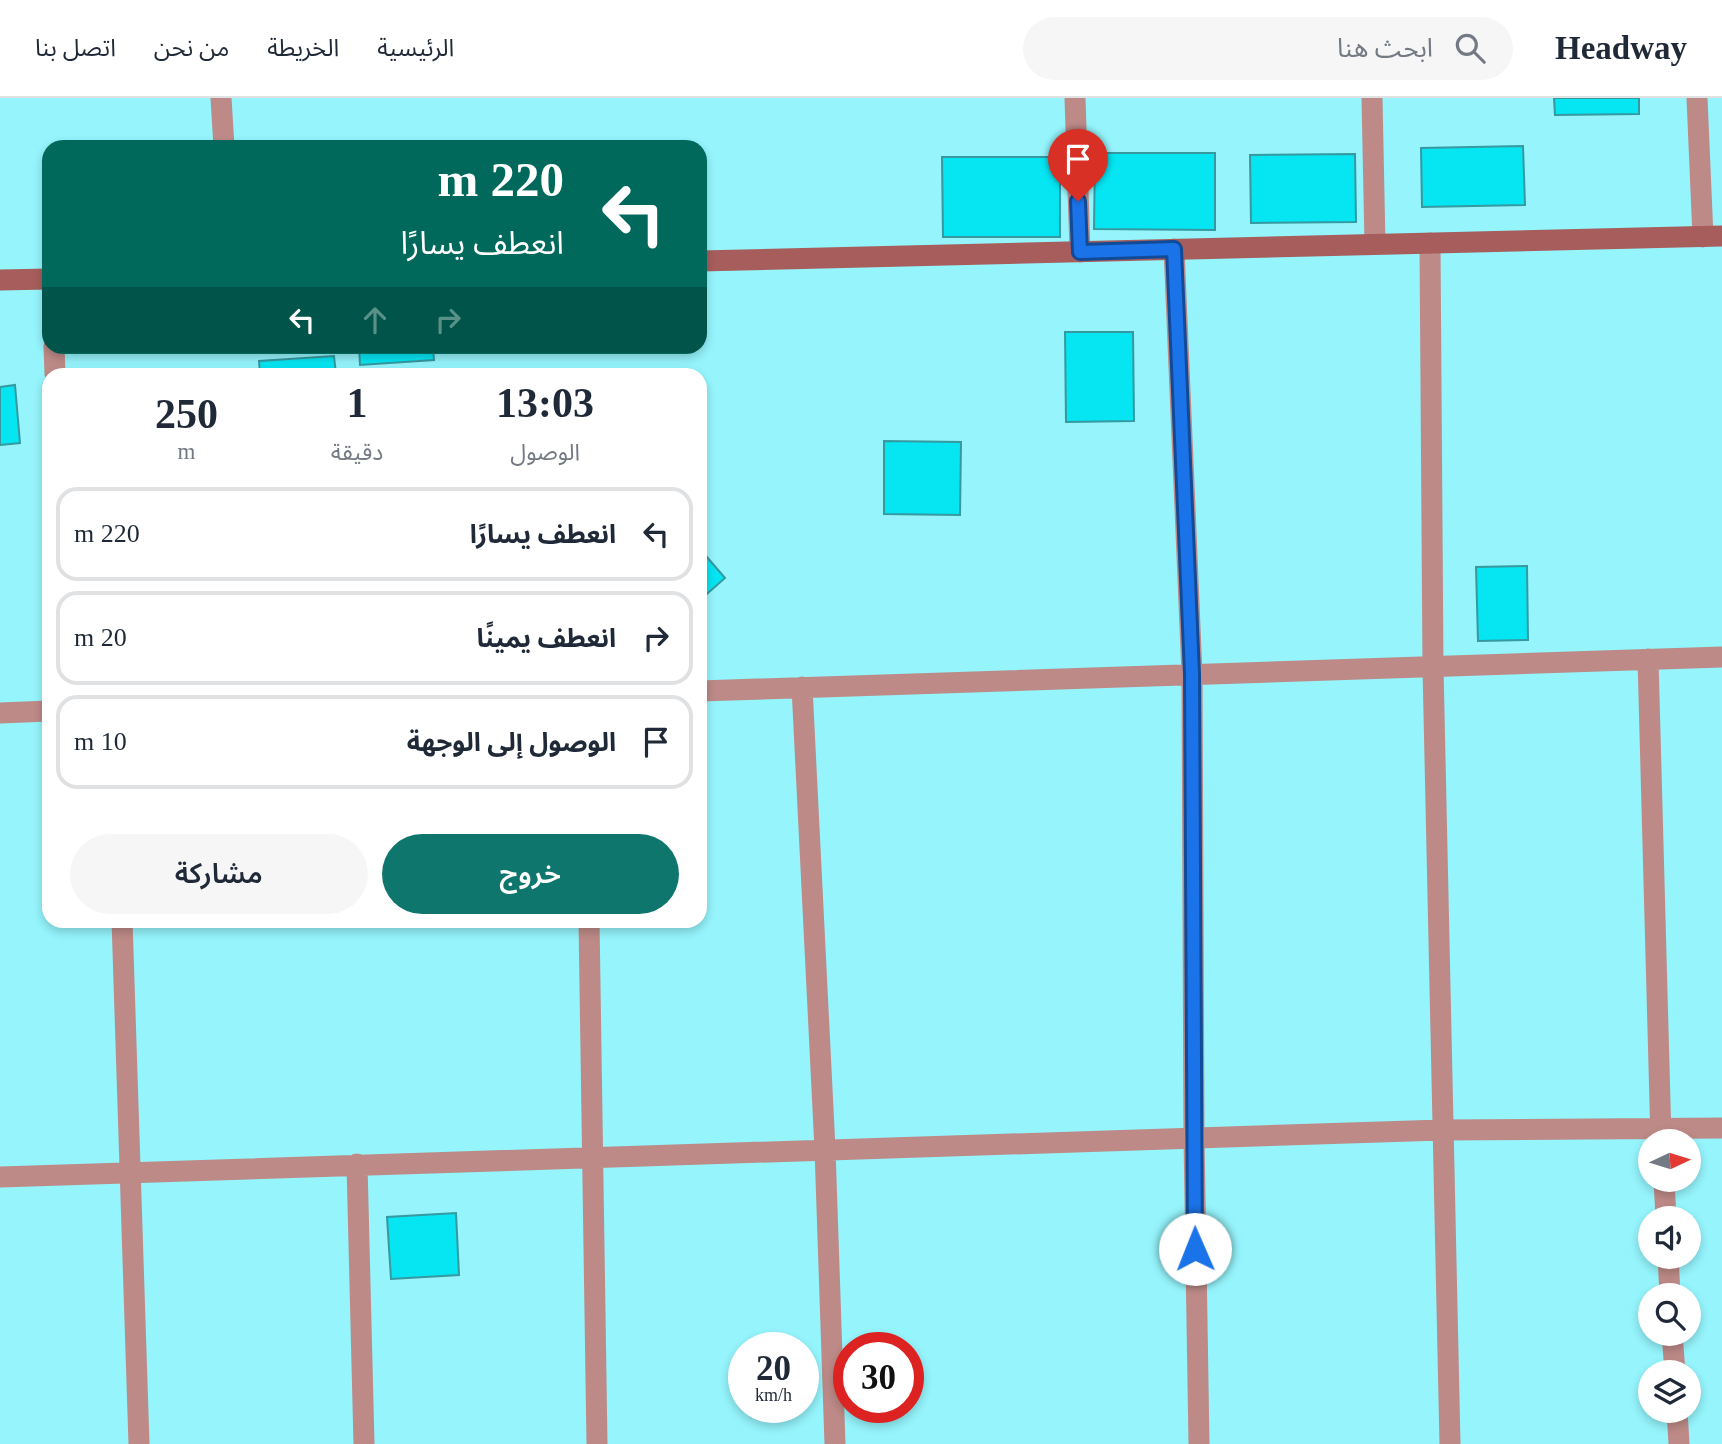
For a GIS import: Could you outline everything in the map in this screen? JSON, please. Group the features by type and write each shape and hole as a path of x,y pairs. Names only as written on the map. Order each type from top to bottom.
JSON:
{"main road":[{"path":"707,261 1712,237"},
{"path":"0,281 42,279"}],"street":[{"path":"221,98 224,140"},
{"path":"1075,98 1080,252"},
{"path":"1371,98 1375,244"},
{"path":"1697,98 1712,237"},
{"path":"1430,243 1433,667 1450,1444"},
{"path":"1174,249 1192,674 1194,1138 1199,1444"},
{"path":"707,691 1722,657"},
{"path":"1648,659 1661,1129"},
{"path":"802,687 825,1149 835,1444"},
{"path":"0,713 42,712"},
{"path":"122,928 139,1444"},
{"path":"589,928 597,1444"},
{"path":"1701,1130 1722,1128"},
{"path":"0,1177 1442,1130 1638,1134"},
{"path":"357,1164 364,1444"},
{"path":"1678,1423 1679,1444"}],"building":[{"path":"1554,98 1639,98 1639,114 1555,115"},
{"path":"1523,146 1525,205 1422,207 1421,148"},
{"path":"1095,153 1215,153 1215,230 1094,229"},
{"path":"1355,154 1356,222 1251,223 1250,155"},
{"path":"942,157 1060,157 1060,237 943,237"},
{"path":"1065,332 1133,332 1134,421 1066,422"},
{"path":"359,354 434,354 434,360 360,365"},
{"path":"334,356 335,368 260,368 259,361"},
{"path":"15,385 20,443 0,445 0,387"},
{"path":"884,441 961,442 960,515 884,514"},
{"path":"707,557 725,578 707,594"},
{"path":"1527,566 1528,640 1478,641 1476,567"},
{"path":"456,1213 459,1275 391,1279 387,1217"}],"route":[{"path":"1078,201 1080,252 1174,249 1192,674 1195,1249"}]}
